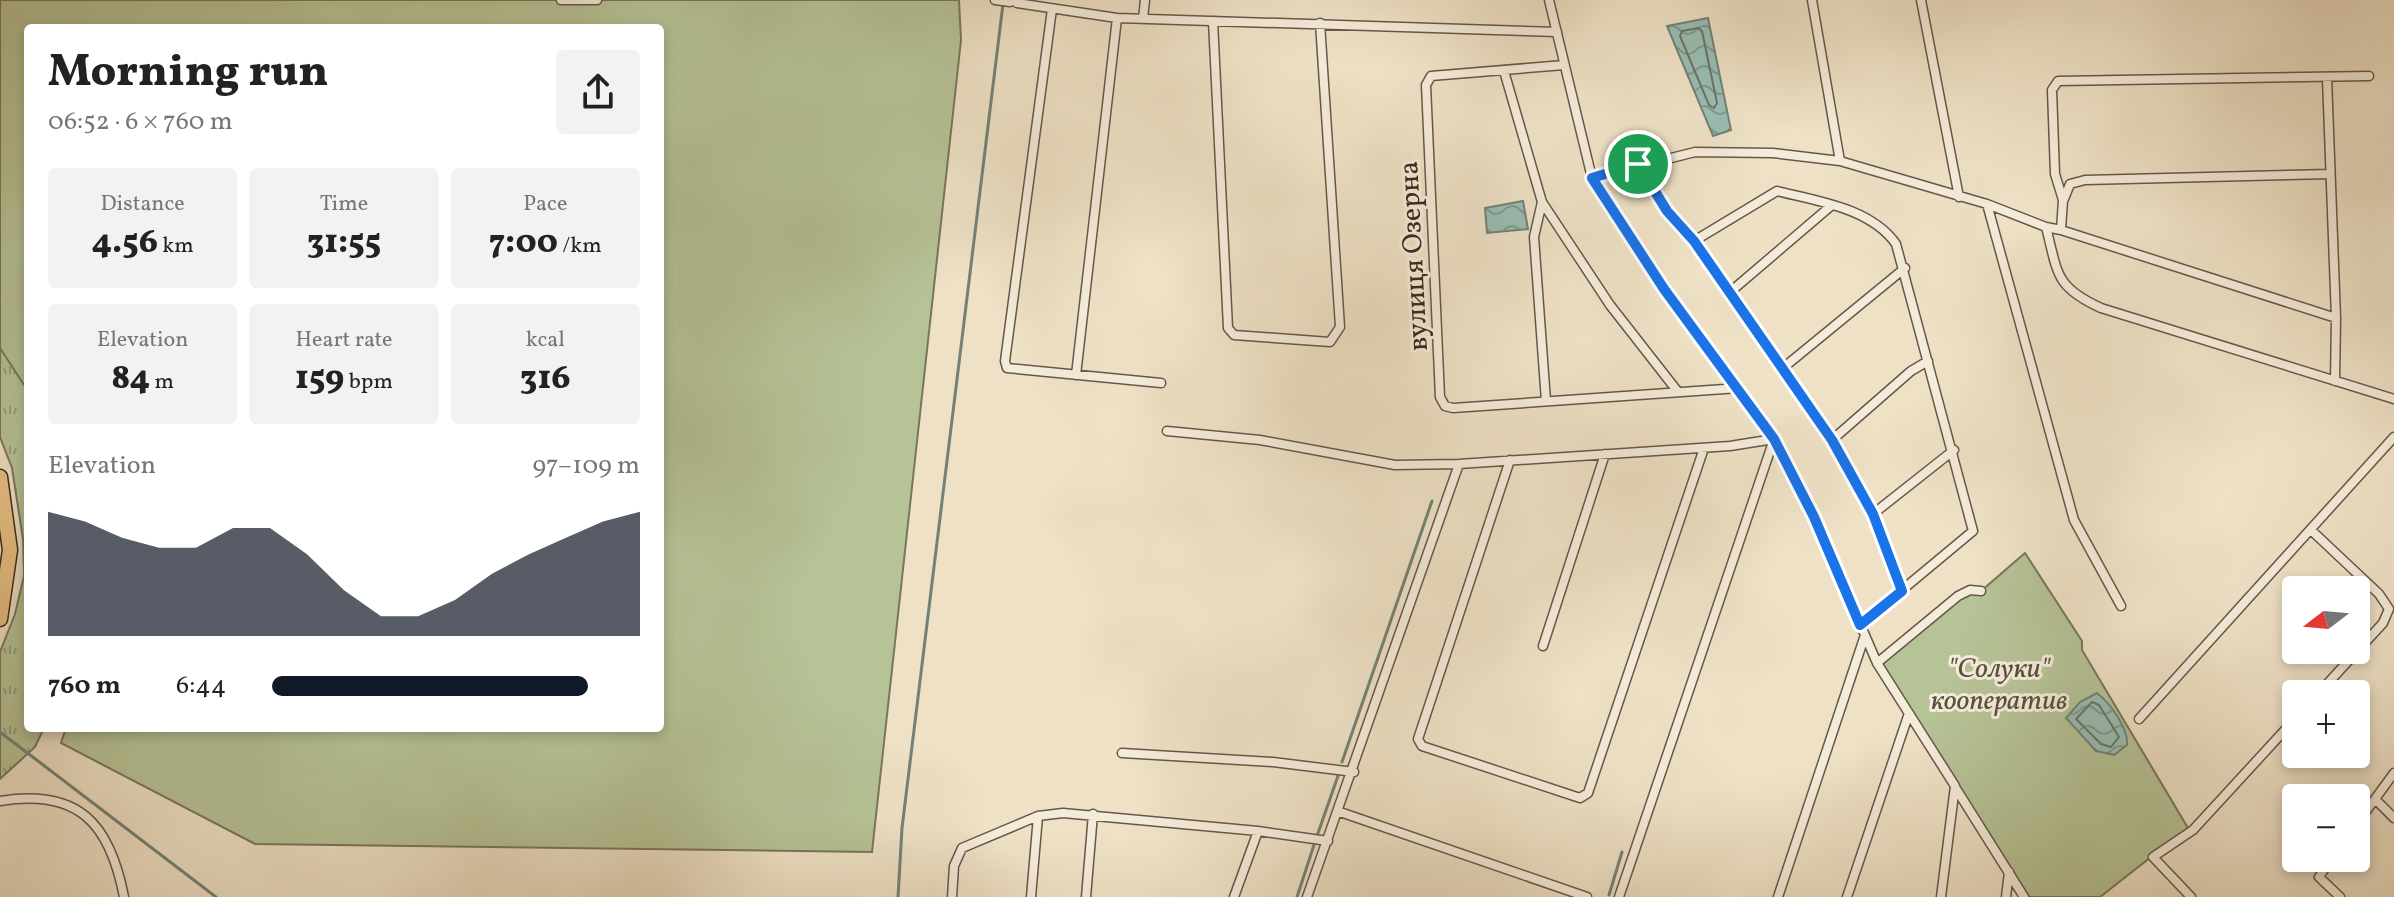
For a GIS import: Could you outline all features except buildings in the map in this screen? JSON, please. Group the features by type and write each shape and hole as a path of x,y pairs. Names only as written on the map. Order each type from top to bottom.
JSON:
{"highway":[{"path":"0,477 7,529 8,580 0,619"},
{"path":"0,509 7,529"}],"street":[{"path":"561,0 597,0"},
{"path":"995,0 1117,18 1557,32"},
{"path":"1143,19 1145,0"},
{"path":"1549,0 1592,178 1664,289 1774,439 1808,504 1877,663 2024,897"},
{"path":"1812,0 1840,161"},
{"path":"1921,0 1959,197"},
{"path":"1052,9 1005,361 1007,368 1161,383"},
{"path":"1076,375 1117,18"},
{"path":"1213,21 1228,328 1234,335 1330,342 1340,327 1320,23"},
{"name":"вулиця Озерна","path":"1564,65 1431,76 1426,85 1440,397 1445,406 1453,408 1739,388"},
{"path":"1504,71 1542,202 1601,293 1678,392"},
{"path":"2063,200 2055,174 2052,90 2058,81 2369,76"},
{"path":"2327,78 2336,318 2335,381"},
{"path":"1592,178 1695,152 1773,153 1840,161 1987,204 2046,227 2336,318"},
{"path":"1638,164 1667,211 1694,241 1832,440 1873,514 1902,591"},
{"path":"2061,230 2063,200 2070,184 2085,180 2330,174"},
{"path":"1694,241 1777,191 1832,205 1884,226 1896,244 1954,450 1973,531 1860,625"},
{"path":"1542,202 1534,237 1546,401"},
{"path":"1987,204 2074,520 2121,606"},
{"path":"1729,293 1832,205"},
{"path":"2046,227 2059,279 2076,297 2121,315 2394,399"},
{"path":"1783,368 1905,268"},
{"path":"1832,440 1911,371 1928,361"},
{"path":"1167,431 1260,440 1395,465 1459,464 1704,448 1774,439"},
{"path":"2139,719 2394,437"},
{"path":"1619,897 1774,439"},
{"path":"1510,460 1418,739 1422,746 1580,798 1588,793 1704,448"},
{"path":"1873,514 1954,450"},
{"path":"1543,646 1605,454"},
{"path":"1307,897 1340,812 1459,464"},
{"path":"2311,530 2379,594 2389,609 2383,623 2331,680"},
{"path":"1877,663 1958,596 1970,590 1981,591"},
{"path":"1778,897 1864,638"},
{"path":"1847,897 1908,716"},
{"path":"2191,897 2153,857 2193,830 2282,733"},
{"path":"1122,753 1273,762 1354,772"},
{"path":"2370,806 2394,773"},
{"path":"1941,897 1955,786"},
{"path":"0,801 42,798 69,805 86,816 116,858 124,897"},
{"path":"2375,799 2394,818"},
{"path":"1340,812 1587,897"},
{"path":"952,897 954,866 962,848 1038,816 1093,814 1328,841"},
{"path":"1086,897 1093,814"},
{"path":"1031,897 1038,816"},
{"path":"1234,897 1258,831"},
{"path":"2006,897 2009,872"},
{"path":"2322,872 2319,877 2340,897"}],"green space":[{"path":"0,0 959,0 961,40 872,852 255,844 61,743 65,732 664,732 664,24 24,24 24,385 0,348"},
{"path":"0,316 24,354 24,576 23,539 12,468 0,437"},
{"name":"\"Солуки\" кооператив","path":"2025,553 2082,641 2082,650 2188,828 2100,897 2029,897 1883,665 1877,663 1965,595 1981,591"},
{"path":"24,576 24,732 42,732 35,747 0,779 0,652 15,614"}],"water":[{"path":"1708,18 1731,130 1713,136 1667,26"},
{"path":"1523,201 1528,229 1487,233 1485,208"},
{"path":"2097,693 2113,710 2127,739 2127,745 2114,755 2096,751 2066,718 2080,702"}],"waterway":[{"path":"898,897 902,828 1003,4"},
{"path":"1342,762 1432,501"},
{"path":"0,732 216,897"},
{"path":"1318,833 1338,776"},
{"path":"1297,897 1314,845"},
{"path":"1609,895 1622,852"}],"route":[{"path":"1638,164 1667,211 1694,241 1832,440 1873,514 1902,591 1860,625 1814,517 1774,439 1664,289 1592,178 1638,164"}]}
